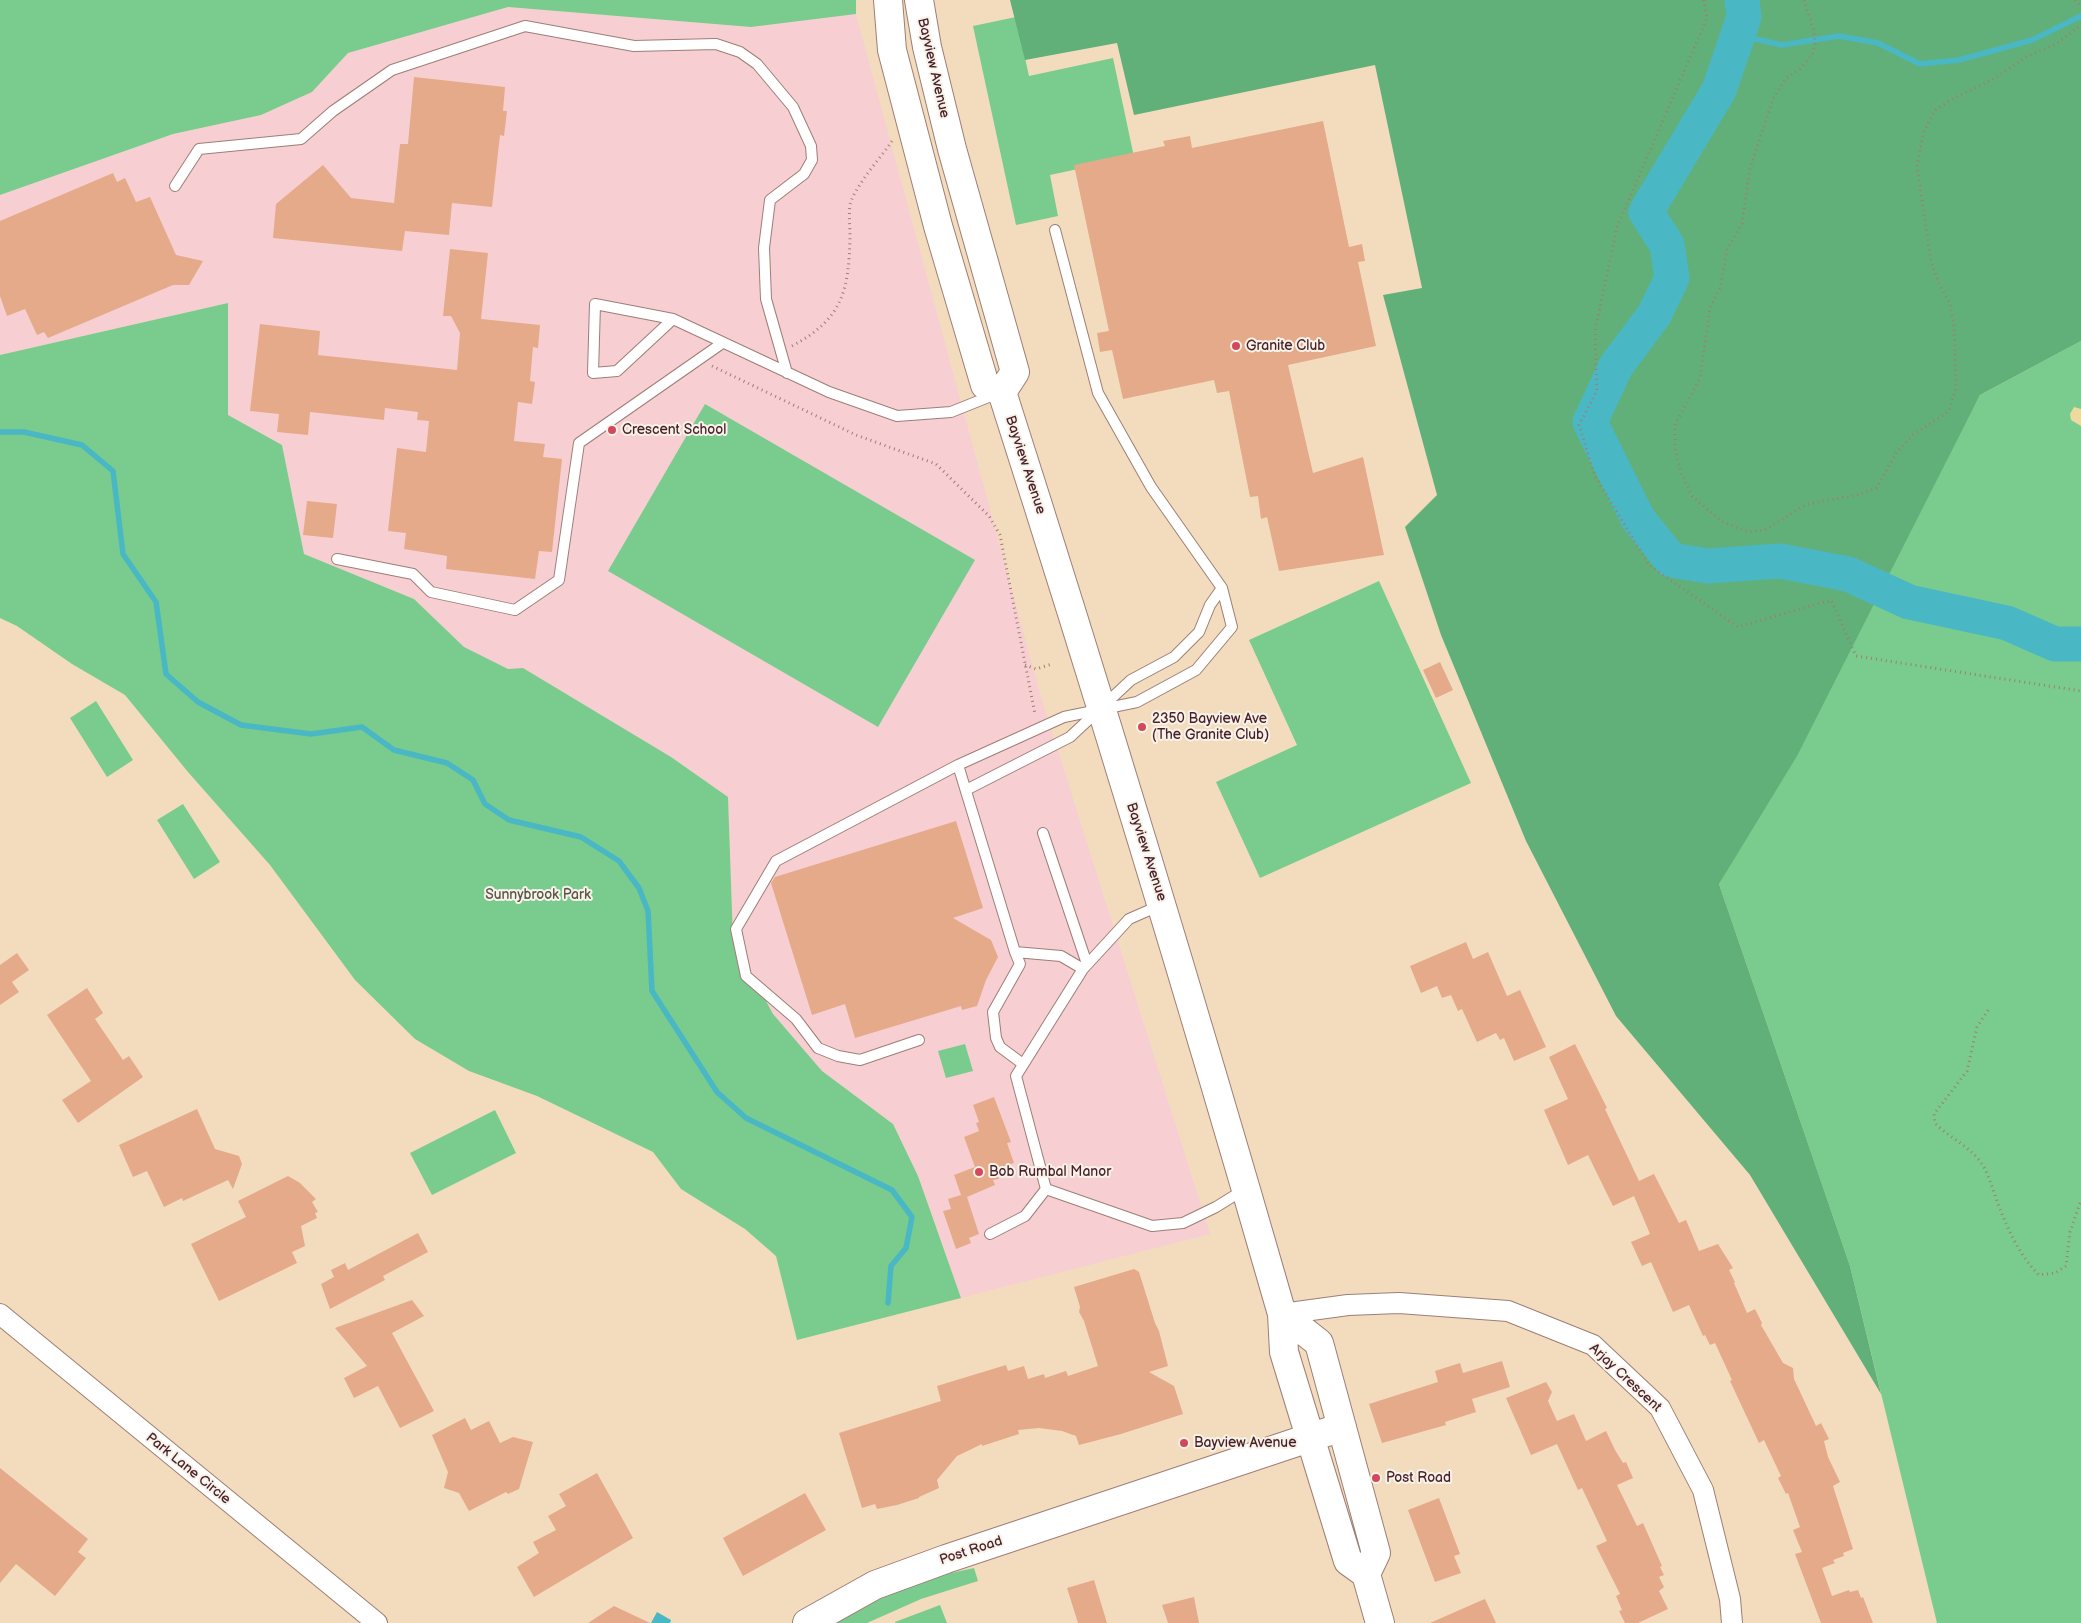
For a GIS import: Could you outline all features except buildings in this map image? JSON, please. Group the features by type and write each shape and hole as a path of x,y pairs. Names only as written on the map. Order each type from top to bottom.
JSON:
{"main road":[{"path":"888,0 892,50 938,226 985,385 1002,392"},
{"name":"Bayview Avenue","path":"919,0 927,47 952,149 1015,372 1002,392 1163,905 1282,1314 1284,1352 1312,1438 1348,1561 1366,1574"},
{"path":"1282,1314 1319,1343 1376,1553 1366,1574 1380,1623"},
{"name":"Post Road","path":"807,1623 875,1585 937,1562 1342,1427"}],"street":[{"name":"Arjay Crescent","path":"1282,1314 1348,1305 1399,1303 1508,1311 1593,1345 1660,1408 1703,1490 1730,1599 1732,1623"},
{"name":"Park Lane Circle","path":"0,1314 377,1623"}],"lane":[{"path":"175,186 198,149 301,139 333,111 392,70 525,26 634,46 716,44 740,52 757,64 793,107 811,146 812,160 804,174 770,200 764,248 766,298 787,373"},
{"path":"919,1040 860,1060 838,1056 818,1048 796,1018 746,976 736,929 776,861 958,765 1064,717 1137,702 1196,670 1232,627 1222,588 1151,487 1098,393 1055,230"},
{"path":"673,319 617,371 594,373 595,304 673,319 721,344 829,392 897,416 951,412 1002,392"},
{"path":"337,559 412,574 431,592 515,610 559,580 579,444 721,344"},
{"path":"966,790 1070,737 1131,680 1174,657 1199,632 1210,605 1222,588"},
{"path":"958,765 1020,964 993,1012 994,1024 1000,1047 1023,1064"},
{"path":"1043,833 1085,966"},
{"path":"1046,1189 1016,1076 1085,966 1129,919 1163,905"},
{"path":"1015,952 1061,956 1085,966"},
{"path":"1046,1189 1152,1226 1183,1223 1216,1207 1246,1188"},
{"path":"990,1234 1025,1216 1046,1189"}],"path":[{"path":"1704,0 1707,18 1617,227 1594,331 1597,391 1579,425 1595,476 1648,565 1738,627 1831,600 1856,656 2081,691"},
{"path":"1804,0 1814,31 1815,44 1812,55 1800,69 1786,78 1773,99 1750,168 1742,223 1727,250 1720,288 1710,308 1700,378 1676,425 1676,449 1681,473 1692,496 1721,521 1748,532 1765,530 1807,504 1858,495 1876,488 1897,452 1908,441 1949,411 1956,388 1954,324 1950,303 1940,286 1931,261 1917,166 1923,134 1934,111 1954,98 1992,80 2026,57 2056,44 2081,25"},
{"path":"2075,0 2081,6"},
{"path":"781,352 812,336 831,317 840,301 844,293 850,258 851,202 894,139"},
{"path":"698,360 856,435 936,464 989,516 1000,535 1038,730"},
{"path":"1026,664 1036,669 1052,664"},
{"path":"1988,1010 1977,1027 1968,1071 1934,1114 1935,1123 1944,1133 1963,1144 1979,1160 1991,1180 2000,1209 2026,1263 2038,1275 2055,1273 2066,1266 2070,1232 2081,1200"}],"shaded area":[{"name":"Crescent School","path":"508,7 751,27 856,14 1039,690 1210,1234 961,1298 918,1176 893,1124 822,1071 773,1014 733,940 728,797 671,757 523,668 508,669 464,647 414,599 304,554 282,445 228,415 228,303 0,355 0,195 173,134 261,115 312,92 348,53"}],"green space":[{"path":"0,0 856,0 856,14 751,27 508,7 348,53 312,92 261,115 173,134 0,195"},
{"path":"1010,0 2081,0 2081,341 1980,395 1797,756 1719,884 1850,1266 1881,1394 1750,1175 1616,1016 1526,841 1441,635 1405,527 1437,495 1383,295 1422,288 1375,65 1134,115 1117,43 1025,60"},
{"path":"1016,17 1029,76 1113,58 1134,157 1050,175 1058,216 1016,225 973,26"},
{"name":"Sunnybrook Park","path":"228,303 228,415 282,445 304,554 414,599 464,647 508,669 523,668 671,757 728,797 733,940 773,1014 822,1071 893,1124 918,1176 961,1298 797,1340 776,1256 745,1229 681,1189 653,1152 537,1096 469,1071 415,1039 355,980 270,865 188,772 125,695 72,664 17,626 0,618 0,355"},
{"path":"2081,341 2081,1623 1937,1623 1850,1266 1719,884 1980,395"},
{"path":"705,404 975,560 878,727 608,571"},
{"path":"1379,581 1471,783 1260,878 1216,782 1297,745 1249,640"},
{"path":"96,701 133,760 107,777 70,718"},
{"path":"183,804 220,862 194,879 157,820"},
{"path":"965,1044 973,1071 946,1078 938,1051"},
{"path":"495,1110 516,1153 432,1195 410,1153"},
{"path":"974,1568 978,1581 921,1599 867,1623 830,1623 919,1580"},
{"path":"940,1605 947,1623 895,1623 895,1622"}],"sand":[{"path":"2074,407 2081,409 2081,426 2071,420 2070,414"}],"water":[{"path":"657,1612 671,1620 670,1623 651,1623"}],"waterway":[{"path":"1742,0 1744,17 1719,90 1646,212 1667,245 1672,278 1654,315 1616,366 1590,422 1638,519 1671,560 1708,566 1780,561 1848,574 1909,602 2007,623 2055,644 2081,644"},
{"path":"1737,35 1782,45 1839,36 1878,43 1920,64 1959,60 2032,40 2081,16"},
{"path":"0,432 24,432 82,445 113,471 123,554 156,602 166,674 198,702 241,725 311,734 362,727 394,750 447,763 473,780 485,804 509,820 581,837 619,861 639,888 648,911 652,991 717,1092 746,1118 892,1190 912,1217 906,1248 891,1266 888,1303"}],"place":[{"name":"Granite Club","path":"1236,346"},
{"name":"Crescent School","path":"612,430"},
{"name":"2350 Bayview Ave (The Granite Club)","path":"1142,727"},
{"name":"Bob Rumbal Manor","path":"979,1172"},
{"name":"Bayview Avenue","path":"1184,1443"},
{"name":"Post Road","path":"1376,1478"}]}
